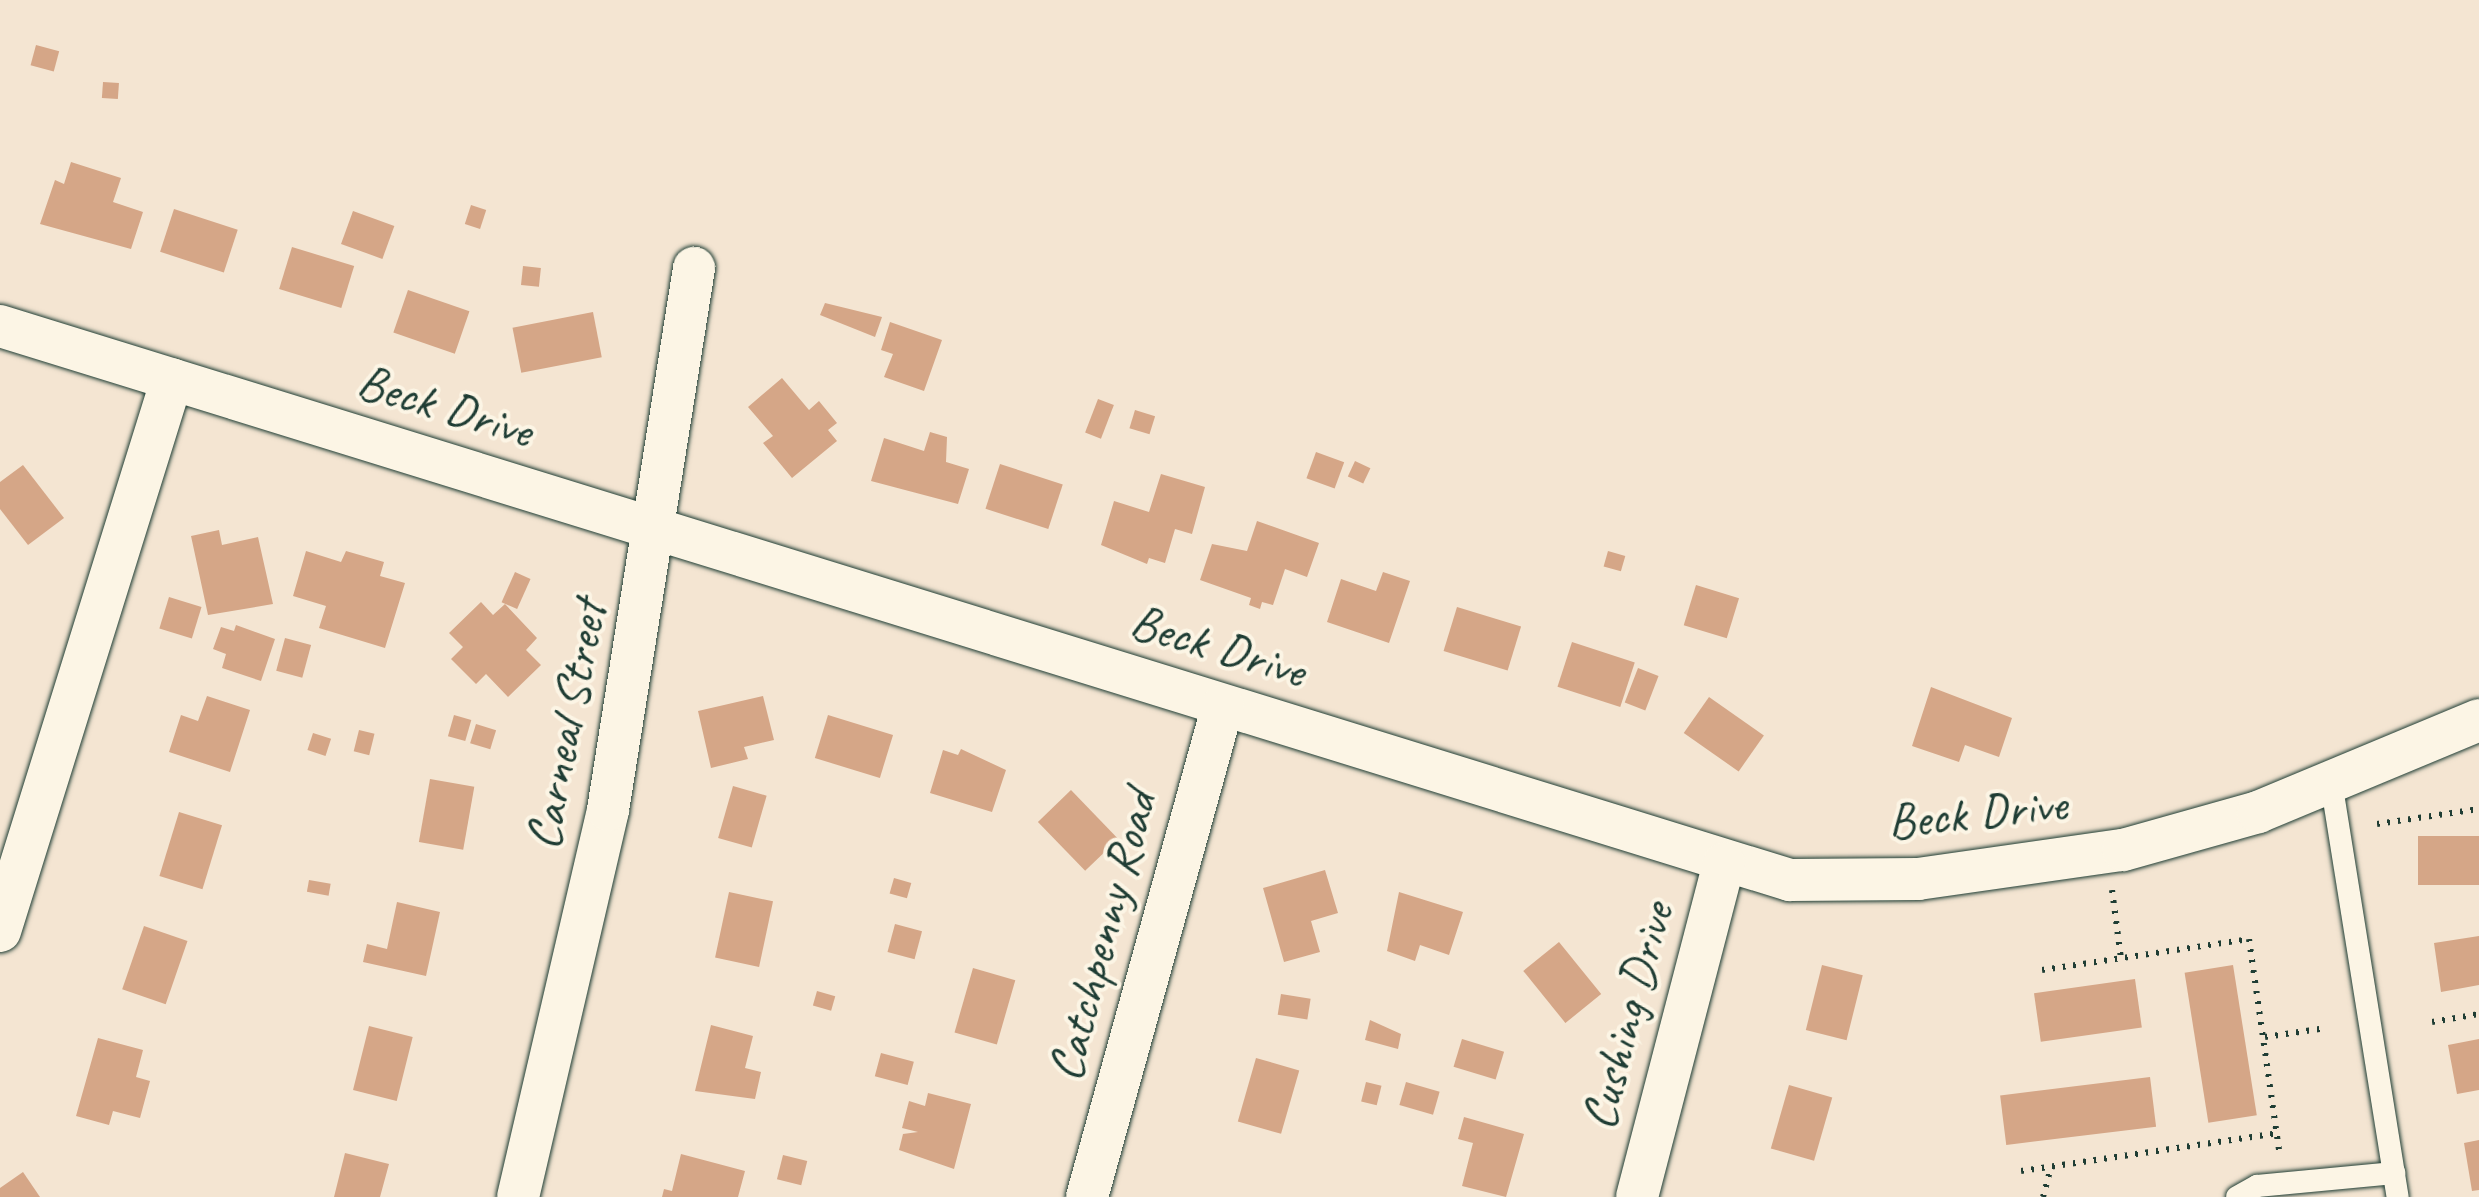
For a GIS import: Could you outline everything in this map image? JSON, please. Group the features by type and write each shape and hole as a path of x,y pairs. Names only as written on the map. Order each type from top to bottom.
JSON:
{"street":[{"name":"Carneal Street","path":"518,1197 608,810 694,268"},
{"name":"Beck Drive","path":"0,326 1724,863 1790,880 1918,879 2107,853 2258,812 2479,720"},
{"path":"0,930 172,379"},
{"name":"Catchpenny Road","path":"1087,1197 1223,705"},
{"name":"Cushing Drive","path":"1637,1197 1724,863"}],"lane":[{"path":"2331,781 2398,1197"},
{"path":"2237,1197 2284,1182 2394,1173"}],"path":[{"path":"2376,824 2479,809"},
{"path":"2107,853 2121,958"},
{"path":"2042,970 2249,940 2284,1182"},
{"path":"2432,1022 2479,1014"},
{"path":"2266,1038 2326,1028"},
{"path":"2022,1171 2277,1133"},
{"path":"2043,1197 2051,1167"}],"building":[{"path":"36,45 59,51 54,71 31,65"},
{"path":"103,82 119,83 118,99 102,98"},
{"path":"71,162 121,178 113,202 143,212 131,249 40,224 55,180 64,184"},
{"path":"471,205 486,210 480,229 465,224"},
{"path":"174,209 238,230 224,273 160,252"},
{"path":"353,211 394,226 382,259 341,244"},
{"path":"292,247 354,266 341,308 279,289"},
{"path":"523,266 541,268 539,287 521,285"},
{"path":"408,290 469,311 455,354 393,333"},
{"path":"825,303 882,317 875,337 820,315"},
{"path":"593,312 602,357 521,373 513,328"},
{"path":"890,322 942,340 924,391 884,377 893,354 881,350"},
{"path":"782,378 809,410 819,401 837,423 828,430 837,441 792,478 763,443 773,436 748,407"},
{"path":"1098,399 1114,405 1101,439 1085,433"},
{"path":"1135,410 1155,416 1150,434 1129,428"},
{"path":"930,432 947,437 946,462 969,469 958,504 871,481 884,438 924,451"},
{"path":"1316,452 1344,462 1335,489 1306,478"},
{"path":"1355,461 1370,468 1363,484 1348,476"},
{"path":"1000,464 1063,484 1048,529 985,509"},
{"path":"23,465 64,518 28,545 0,509 0,482"},
{"path":"1161,474 1205,487 1192,534 1175,529 1165,563 1149,558 1147,564 1101,545 1114,501 1149,512"},
{"path":"1257,521 1319,543 1307,577 1285,569 1273,605 1262,602 1260,609 1249,605 1251,598 1200,580 1212,544 1247,551"},
{"path":"219,530 222,545 258,537 273,604 208,615 191,536"},
{"path":"306,551 341,562 346,551 384,562 380,576 405,583 385,648 319,628 326,606 293,596"},
{"path":"1608,551 1625,556 1621,571 1604,566"},
{"path":"515,572 531,579 517,609 502,602"},
{"path":"1383,572 1410,581 1389,643 1327,622 1341,579 1376,591"},
{"path":"1696,585 1739,598 1727,638 1684,625"},
{"path":"169,597 202,607 192,638 159,629"},
{"path":"481,602 493,615 505,604 537,638 526,650 541,665 508,697 486,674 476,684 451,659 463,647 449,633"},
{"path":"1457,607 1521,627 1508,671 1444,651"},
{"path":"236,625 275,639 261,681 222,668 226,654 213,649 221,627 234,631"},
{"path":"285,638 311,645 302,678 276,671"},
{"path":"1572,642 1635,662 1620,707 1557,687"},
{"path":"1638,668 1659,676 1645,710 1625,703"},
{"path":"1931,687 2012,718 1999,757 1965,745 1959,762 1912,746"},
{"path":"207,696 250,710 230,772 169,752 181,715 198,721"},
{"path":"763,696 774,740 744,747 748,759 711,768 698,711"},
{"path":"1709,697 1764,735 1739,771 1684,733"},
{"path":"454,715 471,720 465,741 448,736"},
{"path":"828,715 893,735 880,778 815,758"},
{"path":"476,724 496,730 490,749 470,743"},
{"path":"359,730 375,734 369,755 354,751"},
{"path":"313,733 331,739 326,756 307,750"},
{"path":"961,749 1006,770 992,812 930,793 943,750 958,755"},
{"path":"430,779 474,787 463,850 419,842"},
{"path":"733,786 767,796 752,848 718,838"},
{"path":"1071,790 1118,839 1085,871 1038,822"},
{"path":"179,812 222,825 202,889 159,876"},
{"path":"2418,836 2479,836 2479,885 2418,885"},
{"path":"1325,870 1338,913 1311,921 1320,952 1284,962 1263,888"},
{"path":"894,878 911,883 907,898 890,893"},
{"path":"309,880 331,884 329,896 307,892"},
{"path":"729,892 773,901 759,967 715,958"},
{"path":"1399,892 1463,912 1449,955 1420,945 1415,961 1387,951"},
{"path":"397,902 440,912 426,976 363,962 367,944 387,949"},
{"path":"895,924 922,931 915,959 887,952"},
{"path":"144,926 187,941 166,1004 122,989"},
{"path":"2479,936 2479,985 2441,992 2434,943"},
{"path":"1559,942 1601,994 1565,1023 1523,971"},
{"path":"1822,965 1863,975 1847,1040 1806,1030"},
{"path":"2233,965 2257,1115 2208,1123 2185,973"},
{"path":"973,968 1015,980 997,1045 955,1032"},
{"path":"2135,979 2142,1028 2041,1042 2034,993"},
{"path":"817,991 835,996 831,1011 813,1005"},
{"path":"1281,994 1311,999 1307,1019 1278,1015"},
{"path":"1370,1020 1401,1034 1398,1049 1365,1040"},
{"path":"711,1025 753,1036 745,1068 761,1072 755,1099 695,1091"},
{"path":"369,1026 413,1037 397,1101 353,1090"},
{"path":"98,1038 143,1050 136,1077 150,1081 140,1118 113,1111 109,1125 76,1116"},
{"path":"1462,1039 1504,1052 1496,1080 1454,1067"},
{"path":"2479,1039 2479,1090 2457,1094 2448,1045"},
{"path":"881,1053 914,1062 908,1085 875,1076"},
{"path":"1256,1058 1299,1070 1281,1134 1238,1121"},
{"path":"2150,1077 2156,1127 2006,1145 2000,1095"},
{"path":"1366,1082 1382,1086 1377,1105 1361,1101"},
{"path":"1406,1082 1440,1092 1433,1115 1399,1105"},
{"path":"1789,1085 1832,1097 1814,1161 1771,1148"},
{"path":"928,1093 971,1104 954,1169 899,1150 903,1134 918,1132 902,1128 909,1101 925,1106"},
{"path":"1464,1117 1524,1134 1506,1197 1462,1186 1473,1143 1458,1139"},
{"path":"2479,1140 2479,1190 2472,1191 2464,1143"},
{"path":"345,1153 389,1164 380,1197 334,1197"},
{"path":"681,1154 745,1171 738,1197 662,1197 664,1189 672,1191"},
{"path":"783,1155 807,1161 801,1185 777,1179"},
{"path":"23,1172 40,1197 0,1197 0,1188"}]}
